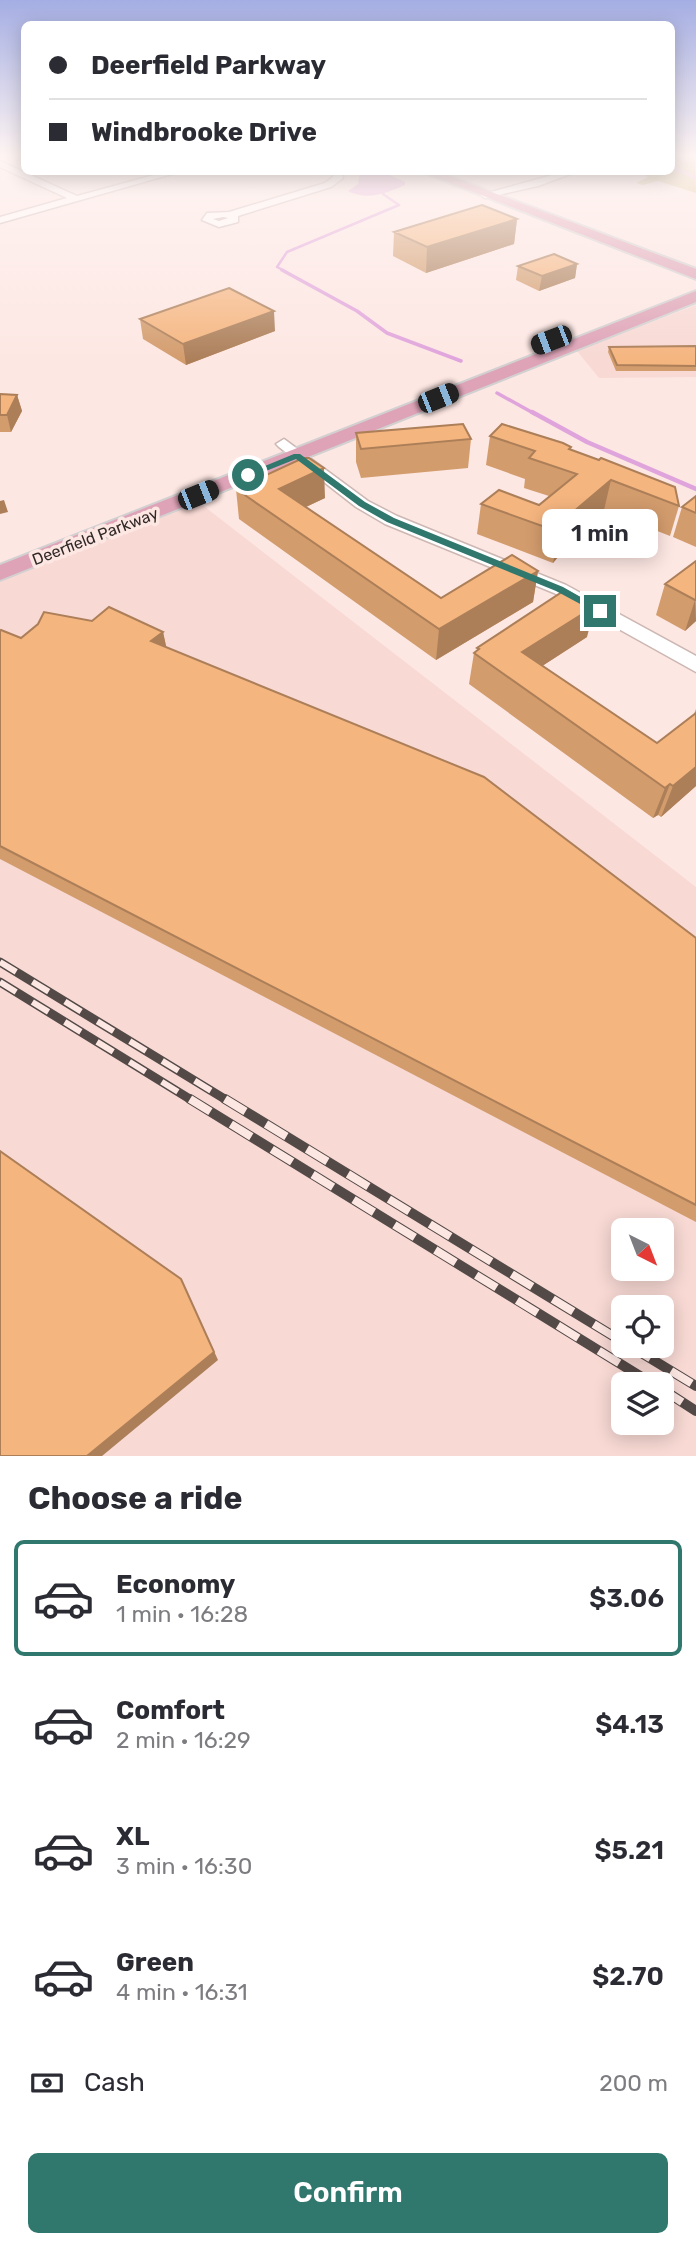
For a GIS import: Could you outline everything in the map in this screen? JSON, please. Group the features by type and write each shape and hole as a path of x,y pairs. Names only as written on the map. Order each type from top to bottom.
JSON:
{"main road":[{"path":"549,225 696,283"},
{"path":"569,225 696,274"},
{"path":"653,266 668,289"},
{"name":"Deerfield Parkway","path":"0,573 668,289 696,283"},
{"name":"Deerfield Parkway","path":"0,554 291,450 696,296"}],"street":[{"path":"291,450 362,504 391,520 559,589 696,665"}],"shaded area":[{"path":"696,305 696,377 599,378 577,351"},
{"path":"196,500 696,887 696,1456 0,1456 0,578"}],"building":[{"path":"417,225 498,225 427,247 394,232"},
{"path":"554,254 577,264 542,276 518,266"},
{"path":"229,288 274,311 183,344 140,319"},
{"path":"696,346 696,366 617,365 609,347"},
{"path":"0,394 17,395 7,415 0,415"},
{"path":"463,424 471,439 361,449 356,433"},
{"path":"502,424 563,443 571,447 569,449 599,460 601,458 675,487 679,506 611,480 566,518 570,520 559,532 481,504 499,490 539,505 577,474 529,458 535,451 490,436"},
{"path":"303,458 309,458 324,468 279,489 441,598 512,555 538,571 439,629 236,489"},
{"path":"696,496 696,513 682,507"},
{"path":"696,561 696,600 695,600 665,584"},
{"path":"565,590 595,606 522,652 657,743 696,713 696,767 673,786 670,784 665,788 474,653 479,649 477,648"},
{"path":"109,607 163,632 151,641 484,777 696,938 696,1205 0,846 0,631 21,638 38,624 44,612 92,621"},
{"path":"0,1151 181,1279 214,1352 87,1456 0,1456"}],"waterway":[{"path":"285,271 277,267 287,252 351,225"},
{"path":"282,270 357,311 387,333 461,361"},
{"path":"497,393 535,414"},
{"path":"532,412 587,442 696,489"}],"railway":[{"path":"0,962 228,1101"},
{"path":"0,982 193,1101"},
{"path":"190,1099 634,1372"},
{"path":"225,1099 611,1335"},
{"path":"650,1358 696,1386"},
{"path":"674,1397 696,1411"}],"route":[{"path":"248,475 297,456 362,504 391,520 559,589 600,611"}]}
